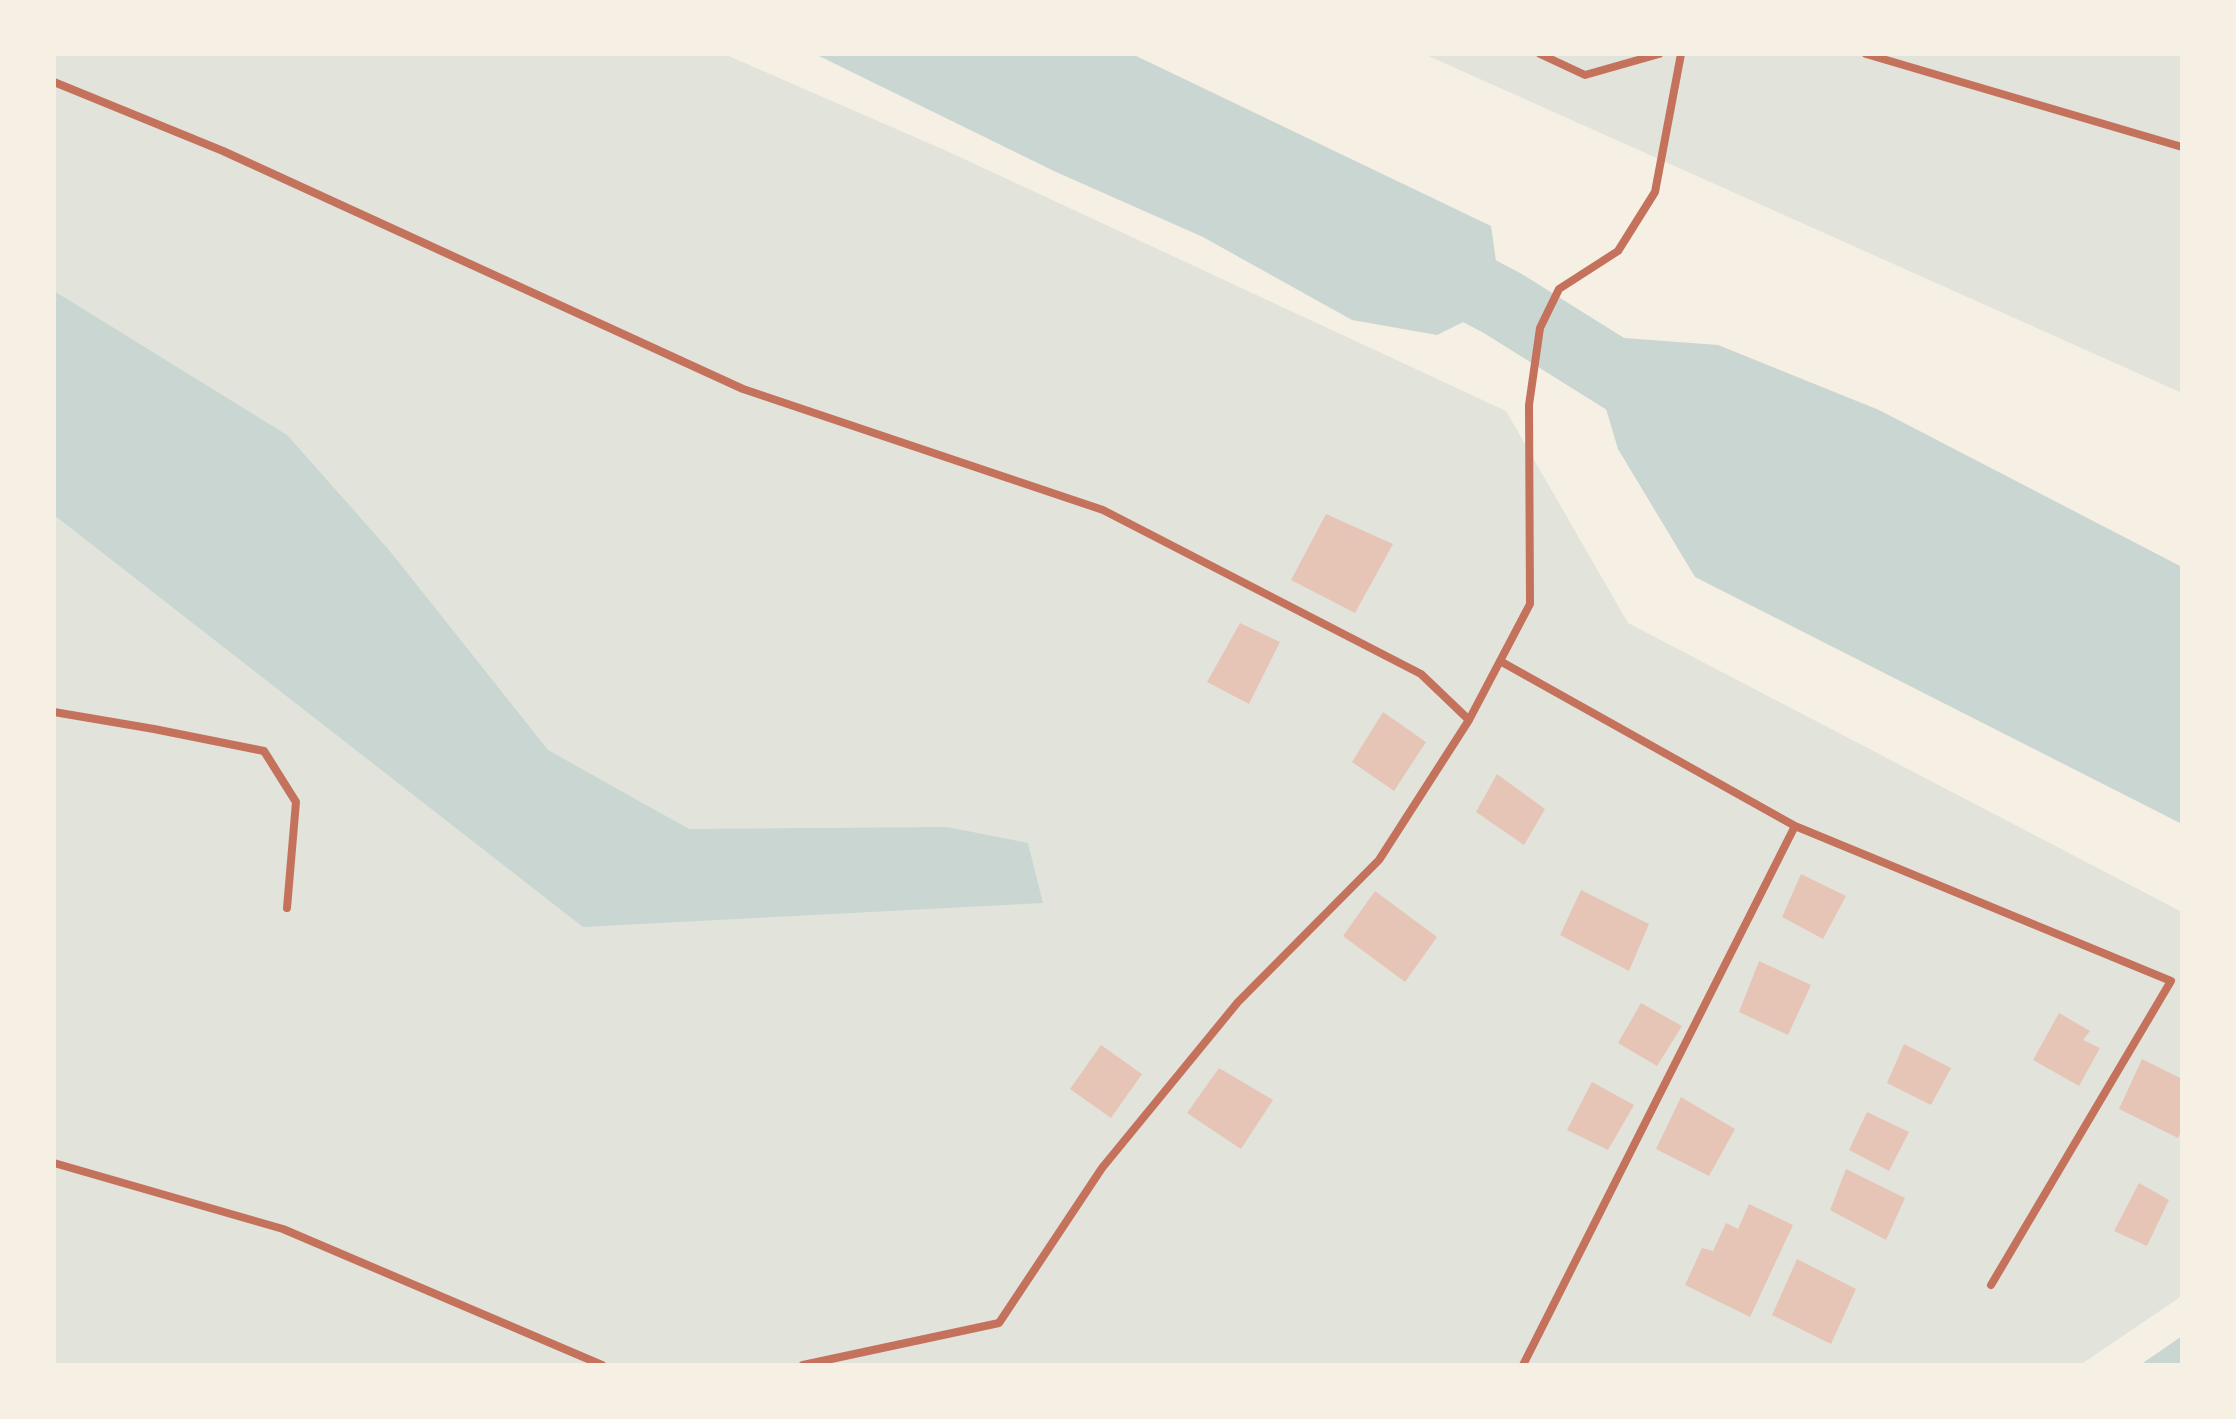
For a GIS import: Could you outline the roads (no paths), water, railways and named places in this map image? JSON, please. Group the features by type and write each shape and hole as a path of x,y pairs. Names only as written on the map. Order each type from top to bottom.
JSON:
{"street":[{"path":"1540,54 1585,75 1659,54"},
{"path":"803,1365 999,1323 1102,1168 1238,1002 1379,860 1469,720 1530,604 1529,405 1540,328 1559,289 1618,251 1655,192 1681,54"},
{"path":"1866,54 2182,147"},
{"path":"54,82 223,151 743,389 1103,510 1421,674 1469,720"},
{"path":"1500,661 1795,826 2171,981 1991,1285"},
{"path":"54,712 264,751 296,802 287,908"},
{"path":"1523,1365 1795,826"},
{"path":"54,1163 283,1229 602,1365"}],"waterway":[{"path":"1418,259 1502,303 1673,410"}]}
